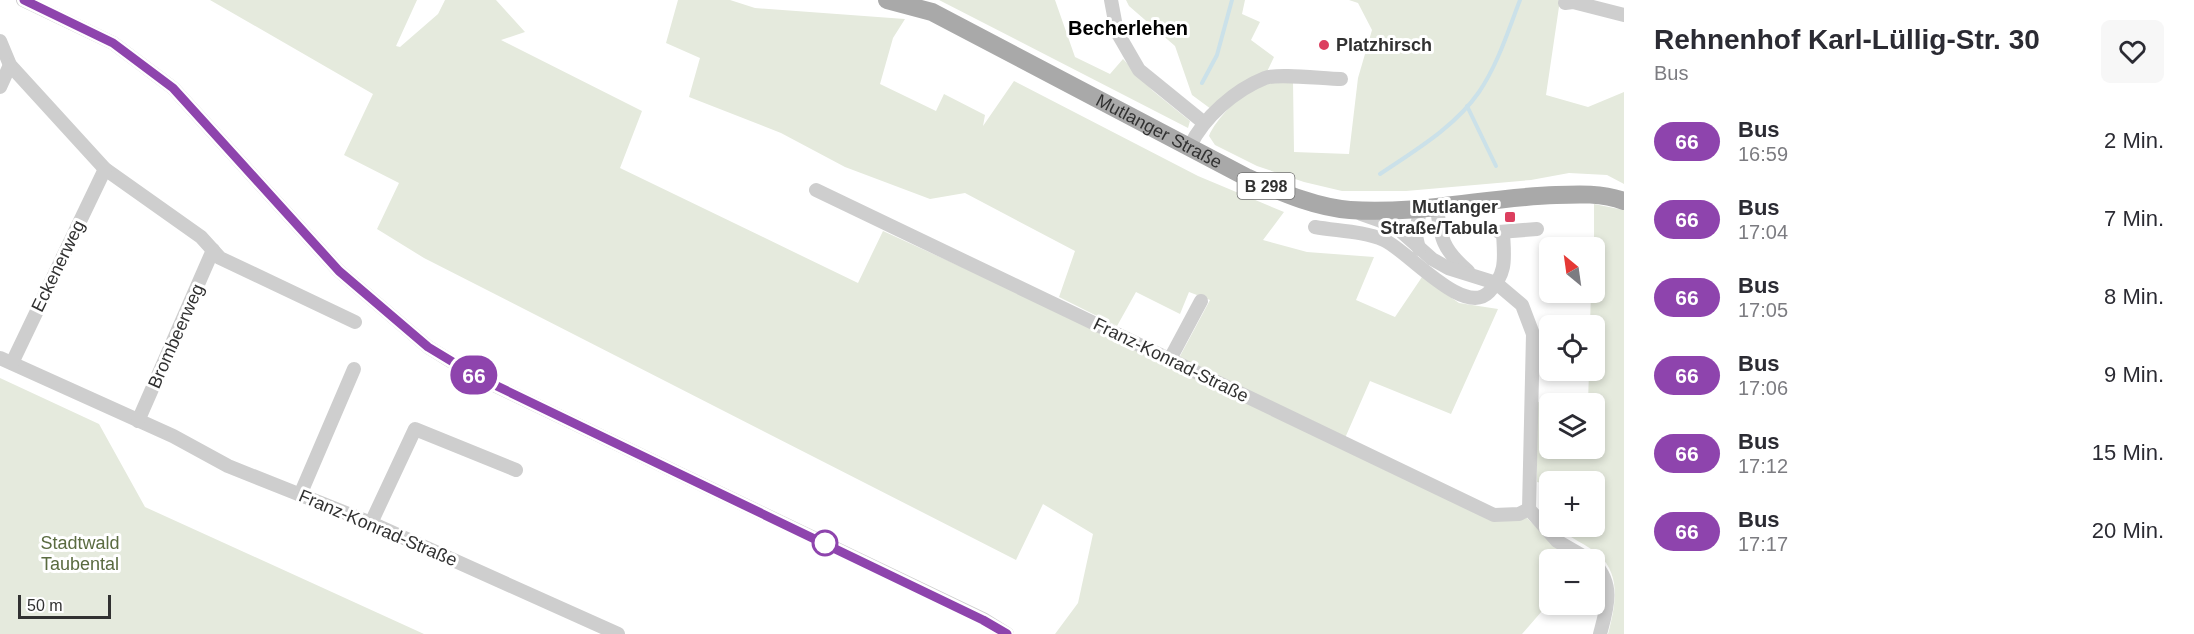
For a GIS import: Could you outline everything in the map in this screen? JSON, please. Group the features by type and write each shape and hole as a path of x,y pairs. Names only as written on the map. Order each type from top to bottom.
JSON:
{"main road":[{"name":"Mutlanger Straße","path":"887,0 932,12 1246,177 1297,198 1349,210 1428,207 1572,194 1624,201"}],"street":[{"path":"24,0 113,43 173,88 339,271 428,347 476,376 962,609 1007,634"},
{"path":"1111,0 1117,32 1139,70 1203,122"},
{"path":"1565,3 1573,2 1624,15"},
{"path":"0,41 10,65 105,169 195,232 220,258 355,322"},
{"path":"0,87 10,65"},
{"path":"1190,146 1203,122 1231,99 1267,77 1341,79"},
{"name":"Eckenerweg","path":"6,360 105,169"},
{"name":"Franz-Konrad-Straße","path":"816,190 1494,515 1519,514 1529,509"},
{"path":"1419,249 1416,236 1428,207"},
{"path":"1428,207 1439,227 1445,249 1472,274"},
{"path":"1349,210 1395,226 1419,249 1448,268 1496,283 1522,304 1533,334 1529,509 1557,541 1571,549"},
{"path":"1315,227 1371,235 1385,240 1438,281 1466,298 1477,299 1487,295 1504,269 1501,232 1537,229"},
{"name":"Brombeerweg","path":"138,421 213,250"},
{"path":"1170,359 1200,301"},
{"name":"Franz-Konrad-Straße","path":"6,360 173,436 228,466 371,523 618,634"},
{"path":"300,495 354,369"},
{"path":"371,523 415,429 516,470"},
{"path":"1600,634 1608,604 1608,587 1605,578"}],"green space":[{"path":"210,0 417,0 396,46 400,47 438,14 445,0 496,0 525,32 501,40 642,111 620,168 858,283 883,231 1121,340 1462,502 1526,517 1539,530 1539,537 1546,537 1560,549 1539,549 1539,614 1522,634 1055,634 1078,603 1093,534 1043,504 1016,560 424,258 377,229 399,183 344,155 373,94"},
{"path":"678,0 730,0 755,8 905,19 893,38 880,84 936,111 944,94 985,115 983,126 1014,81 1198,176 1284,212 1263,240 1307,252 1374,257 1356,300 1395,317 1422,277 1459,303 1498,309 1451,414 1370,381 1345,438 1179,358 1210,300 1189,292 1180,314 1136,292 1117,326 1059,297 1075,251 965,193 930,199 845,167 781,133 689,97 700,58 666,43"},
{"path":"939,0 1055,0 1075,57 1110,74 1123,59 1153,91 1190,121 1188,128"},
{"path":"1126,0 1245,0 1242,14 1260,22 1251,40 1274,57 1264,78 1211,109 1192,95 1175,46 1129,6"},
{"path":"1349,0 1560,0 1546,95 1588,107 1624,92 1624,184 1607,175 1569,173 1531,180 1406,191 1342,191 1304,182 1257,166 1215,145 1209,136 1212,129 1223,114 1245,93 1271,82 1293,81 1294,152 1349,154 1358,78 1372,30 1358,3"},
{"path":"1594,204 1624,210 1624,634 1608,634 1615,592 1611,572 1605,562 1605,549 1590,549 1572,537 1605,537 1605,471 1539,471 1539,482 1537,482 1537,402 1539,402 1539,459 1605,459 1605,393 1588,393 1589,381 1605,381 1605,315 1590,315 1591,303 1605,303 1605,237 1594,237"},
{"name":"Stadtwald Taubental","path":"0,378 99,424 145,507 424,634 0,634"}],"waterway":[{"path":"1202,83 1217,55 1232,0"},
{"path":"1380,174 1433,138 1469,105 1492,70 1520,0"},
{"path":"1467,106 1496,166"}],"bus line":[{"name":"66","path":"24,0 113,43 173,88 339,271 428,347 476,376 983,620 1007,634"}],"place":[{"name":"Platzhirsch","path":"1324,45"},
{"name":"Mutlanger Straße/Tabula","path":"1510,217"}],"district":[{"name":"Becherlehen","path":"1128,28"}]}
